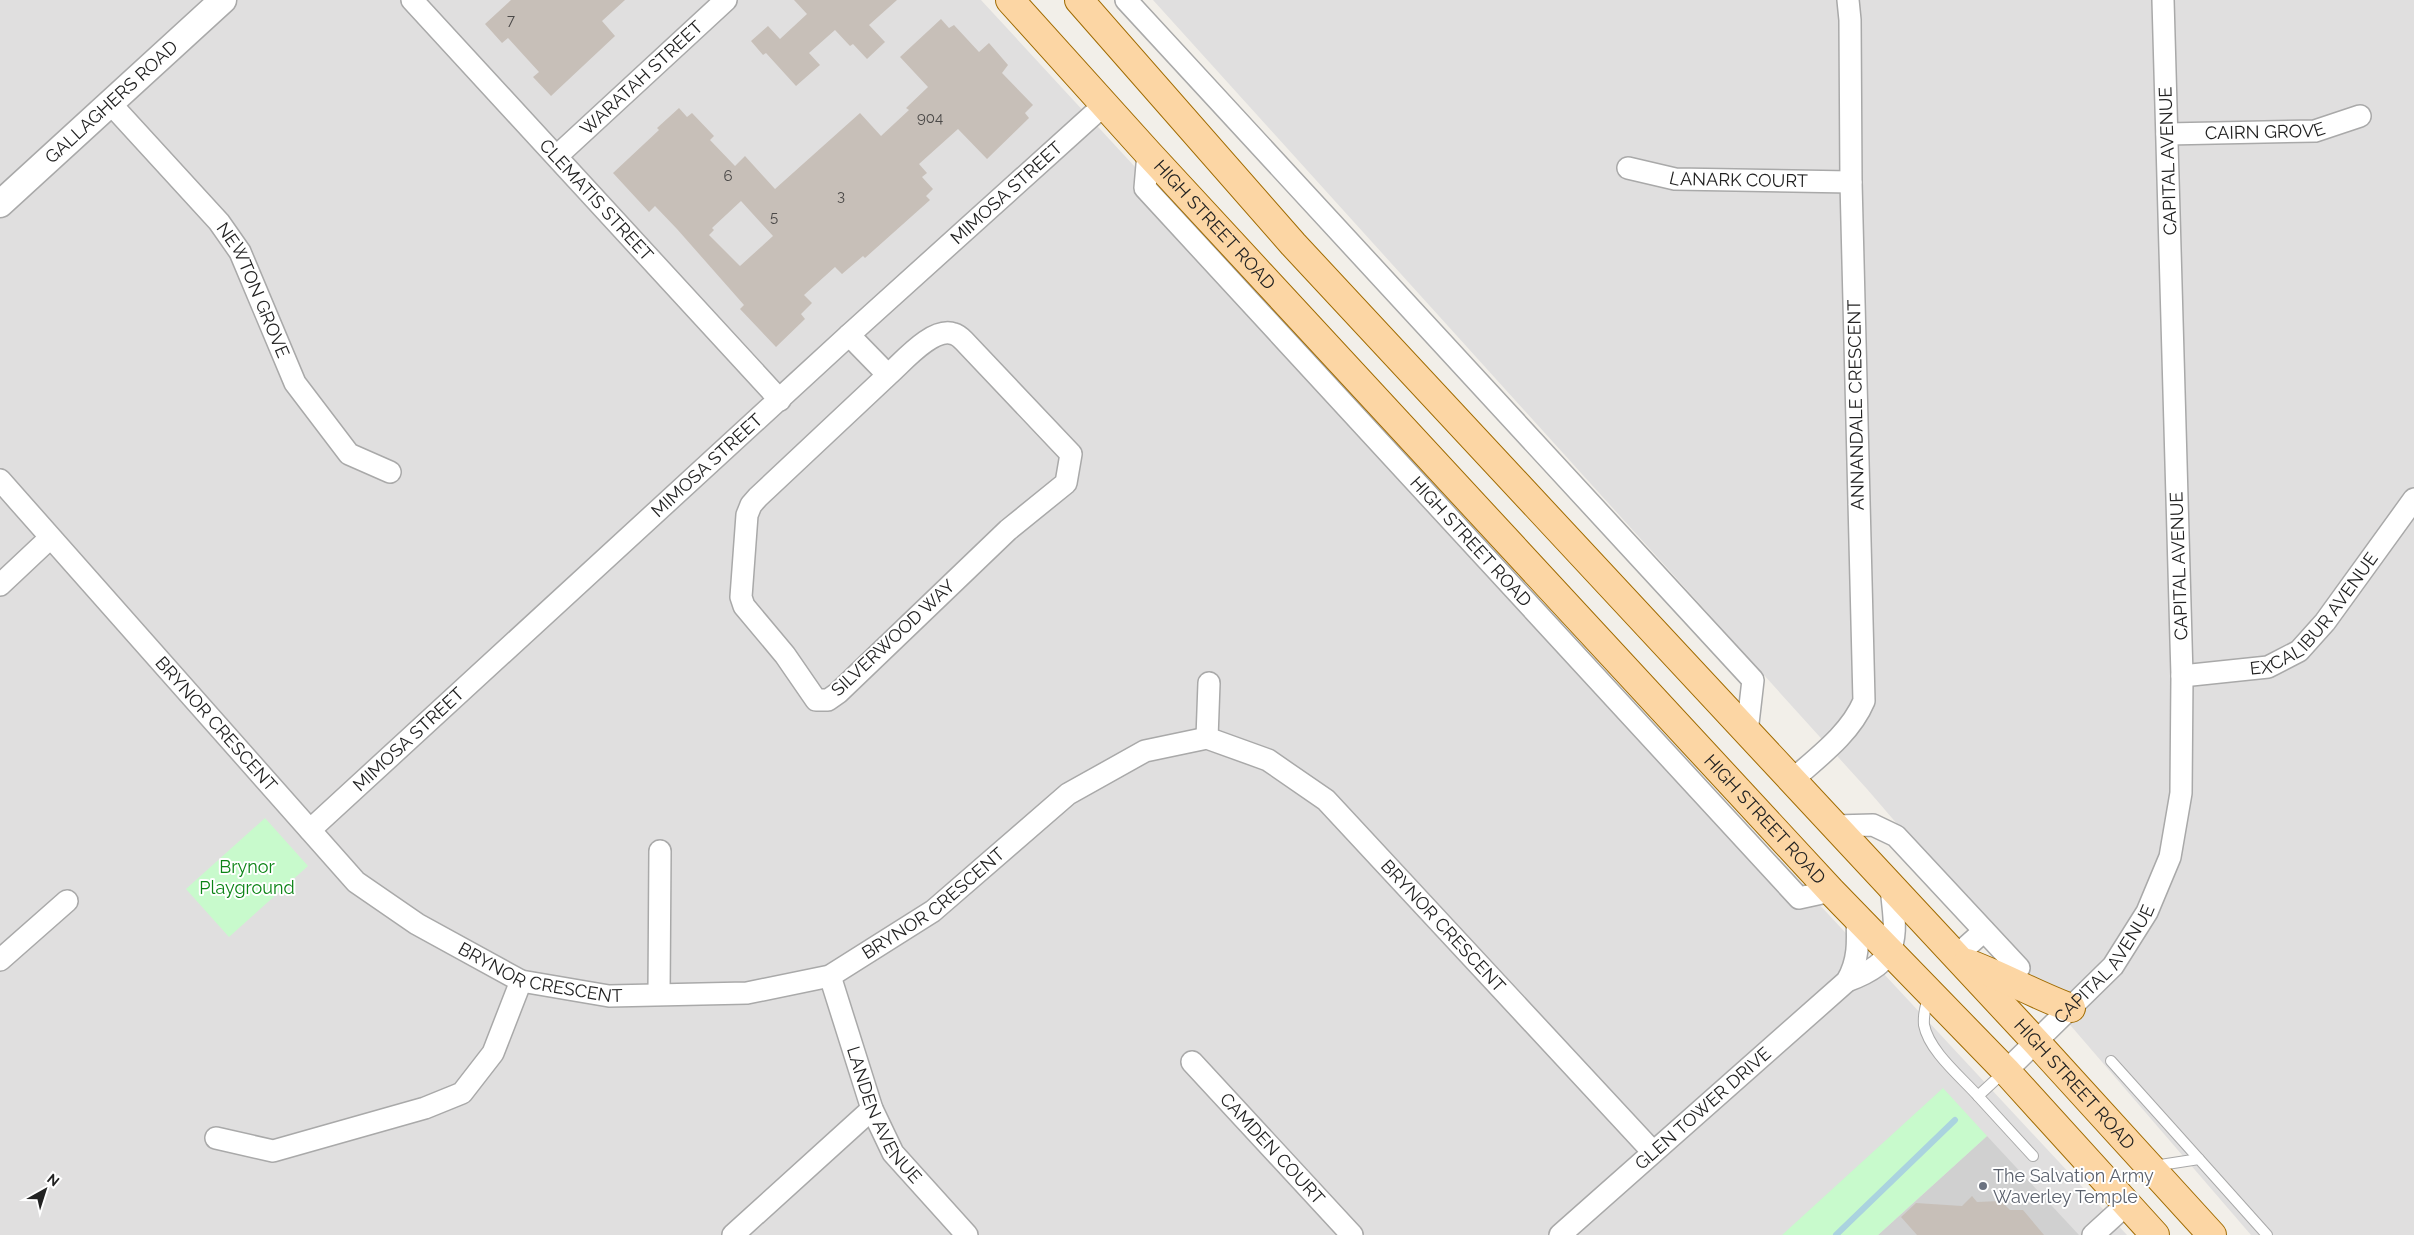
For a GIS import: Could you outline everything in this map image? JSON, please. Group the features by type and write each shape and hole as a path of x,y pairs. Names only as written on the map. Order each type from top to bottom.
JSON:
{"main road":[{"name":"HIGH STREET ROAD","path":"1010,0 1148,153 1831,891 1888,952 2006,1071 2155,1235"},
{"name":"HIGH STREET ROAD","path":"1079,0 1293,244 1791,781 1959,958 2212,1235"},
{"path":"1959,958 1996,973 2038,996 2071,1008"}],"street":[{"name":"GALLAGHERS ROAD","path":"0,204 223,0"},
{"name":"CLEMATIS STREET","path":"412,0 780,400"},
{"name":"WARATAH STREET","path":"557,156 726,0"},
{"path":"1126,0 1753,680 1747,732"},
{"name":"ANNANDALE CRESCENT","path":"1791,781 1846,730 1860,711 1864,701 1851,182 1850,20 1848,0"},
{"name":"CAPITAL AVENUE","path":"2006,1071 2113,966 2147,912 2170,857 2181,793 2182,676 2162,0"},
{"name":"NEWTON GROVE","path":"110,103 219,222 240,252 295,383 349,454 390,472"},
{"name":"MIMOSA STREET","path":"310,830 849,335 1105,104"},
{"name":"CAIRN GROVE","path":"2167,134 2316,131 2360,116"},
{"name":"LANARK COURT","path":"1628,168 1675,179 1851,182"},
{"name":"SILVERWOOD WAY","path":"954,333 964,341 1071,454 1066,483 1008,530 838,692 828,700 816,700 785,655 744,606 742,597 747,515 751,505 758,497 888,375 929,338 938,334 954,333"},
{"path":"849,335 888,375"},
{"name":"BRYNOR CRESCENT","path":"0,480 356,882 417,924 521,981 609,996 747,993 830,976 933,912 1068,794 1145,751 1207,738 1268,760 1326,800 1653,1152"},
{"name":"EXCALIBUR AVENUE","path":"2182,676 2268,667 2299,651 2326,622 2414,499"},
{"path":"0,585 50,538"},
{"path":"1207,738 1208,683"},
{"path":"1835,826 1873,825 1886,829 1896,836 2019,968"},
{"path":"659,994 660,852"},
{"name":"GLEN TOWER DRIVE","path":"1847,981 1873,970 1892,945 1895,931 1892,888"},
{"path":"0,960 67,901"},
{"name":"GLEN TOWER DRIVE","path":"1560,1235 1847,981 1853,971 1857,952 1857,918"},
{"path":"1959,958 1984,931"},
{"name":"LANDEN AVENUE","path":"830,976 872,1109 893,1153 967,1235"},
{"path":"216,1138 274,1152 425,1108 462,1093 494,1053 521,981"},
{"name":"CAMDEN COURT","path":"1192,1062 1352,1235"},
{"path":"733,1235 872,1109"},
{"path":"2093,1235 2127,1204"}],"lane":[{"path":"1929,994 1924,1011 1924,1025 1929,1040 2033,1156"},
{"path":"2111,1061 2268,1235"},
{"path":"1978,1096 2006,1071"},
{"path":"2150,1167 2199,1159"}],"shaded area":[{"path":"0,0 981,0 1410,465 2127,1235 0,1235"},
{"path":"1153,0 2414,0 2414,1235 2251,1235 1867,789"},
{"name":"The Salvation Army Waverley Temple","path":"1987,1136 2079,1235 1878,1235"}],"green space":[{"name":"Brynor Playground","path":"265,818 308,866 229,937 186,889"},
{"path":"1943,1088 1987,1136 1878,1235 1782,1235"}],"building":[{"path":"511,0 625,0 602,21 615,36 551,96 533,77 539,72 508,38 502,43 485,24"},
{"path":"794,0 897,0 869,25 885,42 867,59 853,44 850,46 835,30 809,53 820,65 796,86 766,53 763,55 751,41 768,26 780,39 807,14"},
{"path":"941,19 949,28 954,25 979,52 989,43 1008,65 1002,73 1033,105 1025,113 1029,118 987,159 958,129 919,164 927,173 922,177 933,189 926,196 930,200 865,258 863,256 842,274 835,267 804,295 812,303 801,314 805,319 776,347 740,309 744,305 677,229 655,206 649,212 613,173 659,130 657,128 679,108 687,117 692,113 714,136 710,140 735,166 745,156 775,189 860,113 881,136 909,110 906,108 928,87 900,57","holes":["741,201 773,236 740,266 709,235 714,230 712,228"]},
{"path":"1972,1196 1977,1202 2001,1201 2010,1210 2023,1210 2044,1235 1917,1235 1901,1217 1916,1203 1962,1206"}],"waterway":[{"path":"1836,1235 1955,1120"}],"place":[{"name":"The Salvation Army Waverley Temple","path":"1983,1186"}]}
